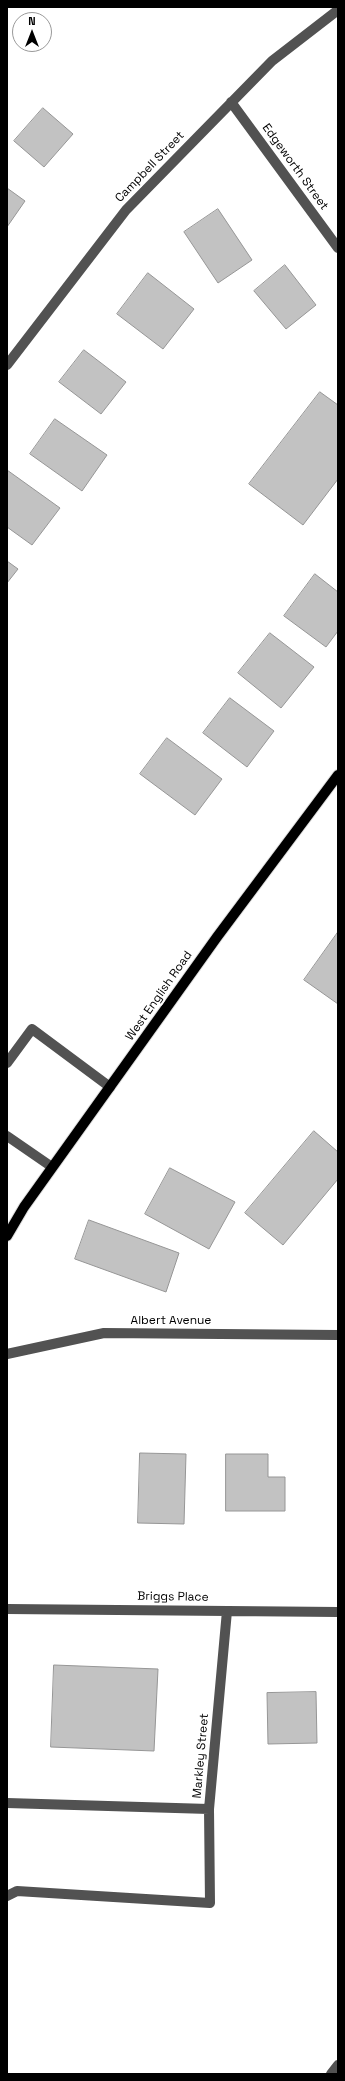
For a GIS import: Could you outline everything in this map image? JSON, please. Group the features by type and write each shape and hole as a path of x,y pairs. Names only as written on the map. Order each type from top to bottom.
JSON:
{"main road":[{"name":"West English Road","path":"7,1236 24,1207 52,1167 217,937 338,775"}],"street":[{"name":"Campbell Street","path":"7,365 126,210 230,102 272,61 338,10"},
{"name":"Edgeworth Street","path":"230,102 338,248"},
{"path":"7,1063 32,1029 110,1087"},
{"path":"7,1136 52,1167"},
{"name":"Albert Avenue","path":"7,1354 104,1333 338,1334"},
{"name":"Briggs Place","path":"7,1609 338,1612"},
{"name":"Markley Street","path":"7,1896 17,1891 210,1903 209,1809 226,1611"},
{"path":"7,1803 209,1809"},
{"path":"331,2074 338,2065"}],"building":[{"path":"43,108 73,134 44,167 14,141"},
{"path":"7,188 25,201 7,227"},
{"path":"218,209 252,260 218,283 184,232"},
{"path":"285,265 316,305 286,329 254,291"},
{"path":"148,273 194,309 163,349 117,314"},
{"path":"84,350 126,382 101,414 59,382"},
{"path":"320,392 338,405 338,479 303,525 249,484"},
{"path":"55,419 107,455 82,491 30,454"},
{"path":"7,470 60,508 32,545 7,527"},
{"path":"7,561 18,569 7,583"},
{"path":"315,574 338,592 338,631 326,647 284,616"},
{"path":"270,633 314,667 281,708 238,673"},
{"path":"230,698 274,731 247,767 203,733"},
{"path":"167,738 222,779 195,815 140,774"},
{"path":"338,932 338,1004 304,980"},
{"path":"314,1131 338,1152 338,1179 283,1245 245,1213"},
{"path":"170,1168 235,1202 209,1249 145,1214"},
{"path":"89,1220 179,1253 166,1292 75,1259"},
{"path":"140,1453 186,1454 184,1524 138,1523"},
{"path":"226,1454 268,1454 268,1477 285,1477 285,1511 226,1511"},
{"path":"54,1665 158,1669 154,1751 51,1747"},
{"path":"316,1692 317,1743 268,1744 267,1693"}]}
